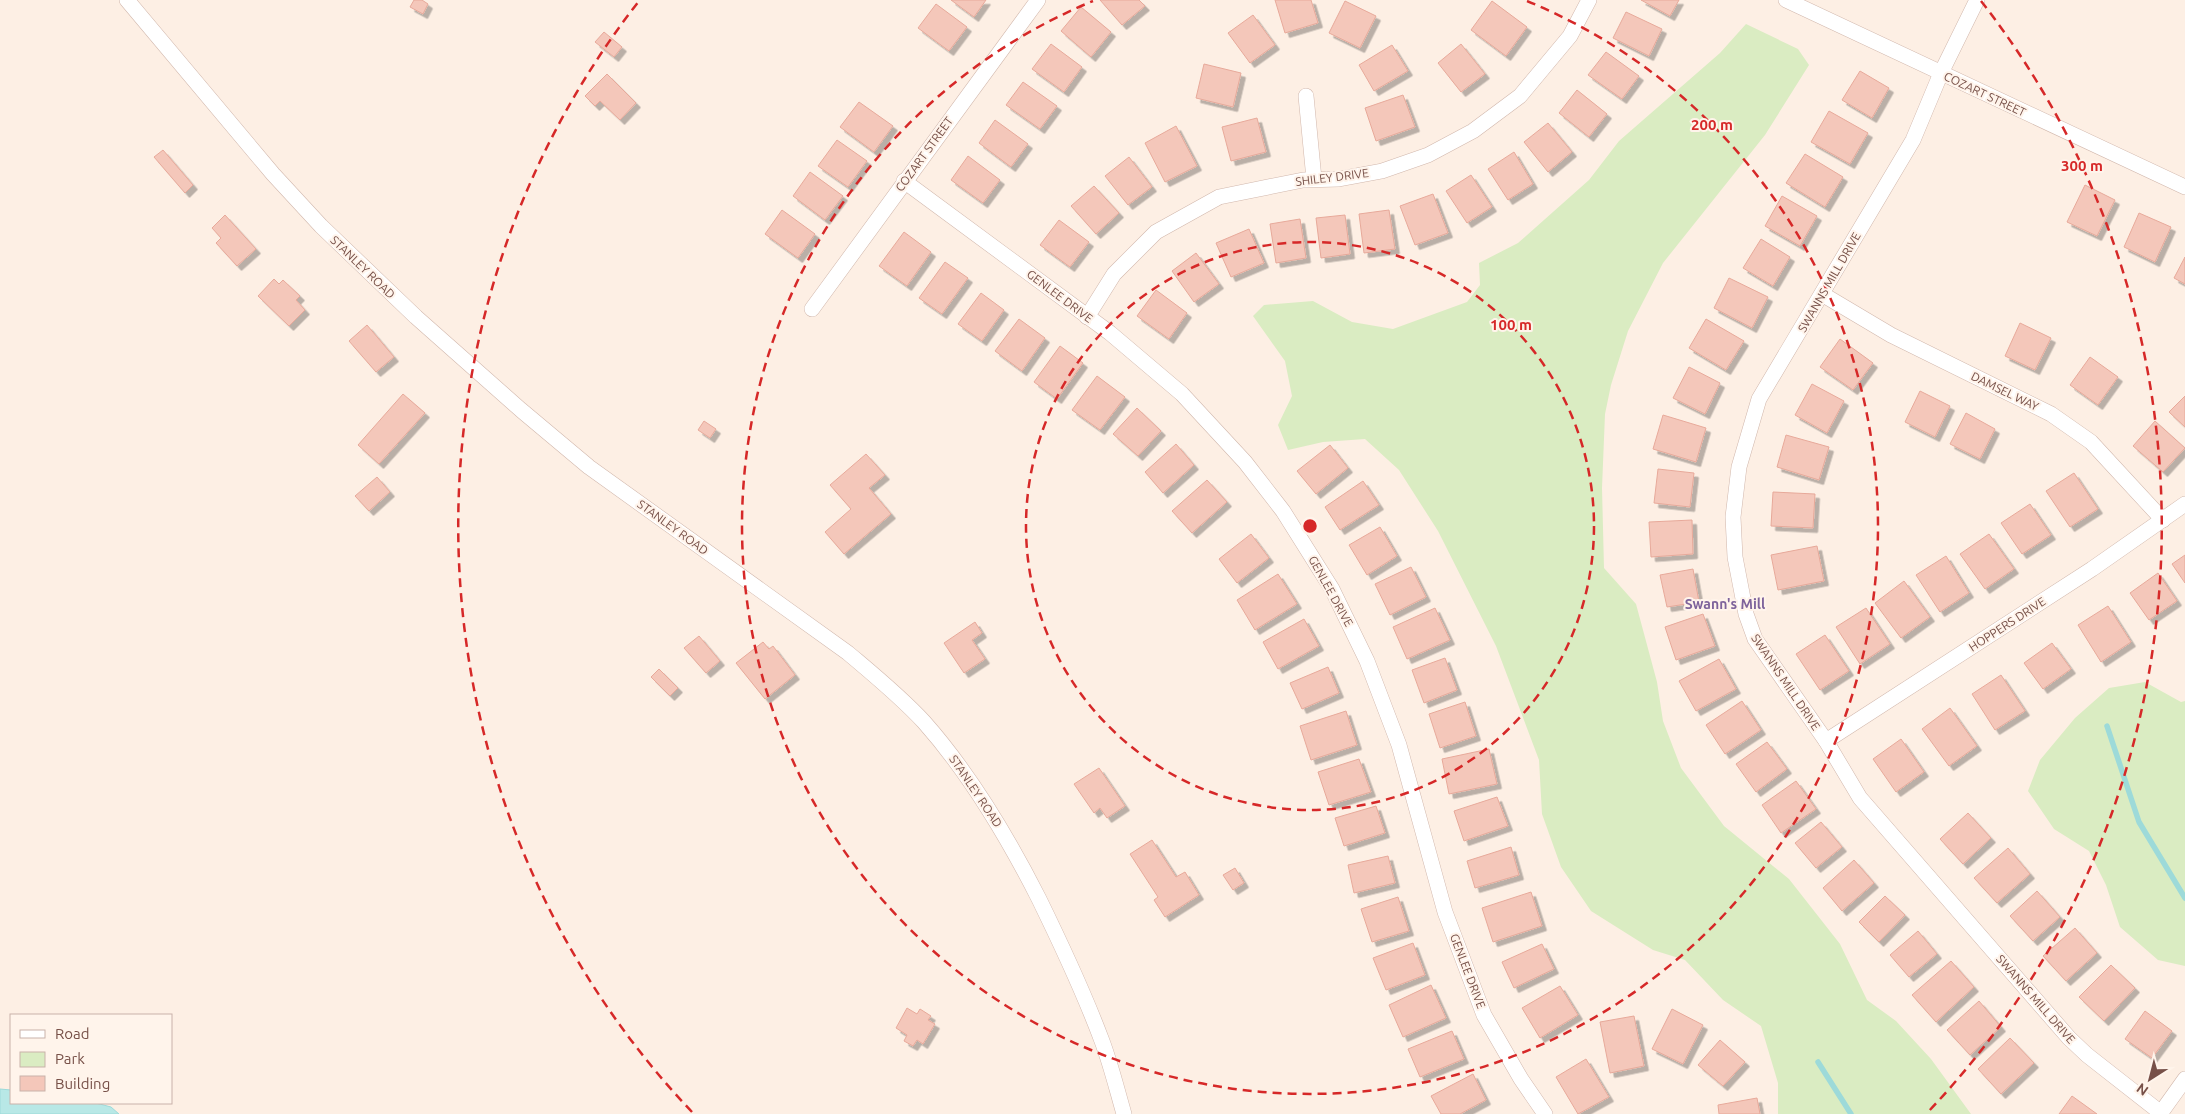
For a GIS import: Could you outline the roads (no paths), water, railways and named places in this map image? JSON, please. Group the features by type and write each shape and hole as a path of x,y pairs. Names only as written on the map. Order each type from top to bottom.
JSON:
{"street":[{"name":"STANLEY ROAD","path":"127,0 285,187 371,276 416,317 521,410 590,467 848,653 888,686 923,721 949,752 981,796 1012,847 1031,884 1066,954 1102,1042 1124,1114"},
{"name":"COZART STREET","path":"812,309 1038,0"},
{"name":"SHILEY DRIVE","path":"1087,316 1114,274 1156,232 1219,197 1303,180 1339,179 1382,171 1428,155 1473,131 1520,96 1570,36 1588,0"},
{"name":"COZART STREET","path":"1786,0 2185,187"},
{"name":"SWANNS MILL DRIVE","path":"1977,0 1941,73 1913,140 1759,399 1739,466 1733,517 1736,557 1744,605 1755,640 1826,741 1860,798 2069,1038 2086,1055 2161,1113"},
{"path":"1306,96 1314,179"},
{"name":"GENLEE DRIVE","path":"904,181 1087,316 1182,394 1245,462 1283,511 1332,588 1367,660 1399,745 1445,912 1484,1015 1521,1079 1545,1114"},
{"name":"DAMSEL WAY","path":"1822,294 1891,335 2051,414 2091,442 2164,520"},
{"name":"HOPPERS DRIVE","path":"1826,741 2092,569 2185,504"},
{"path":"2161,1113 2185,1079"}],"water":[{"path":"0,1089 10,1090 10,1104 100,1104 111,1107 119,1114 0,1114"}],"waterway":[{"path":"2107,726 2139,822 2185,898"},
{"path":"1818,1062 1851,1114"}],"district":[{"name":"Swann's Mill","path":"1725,604"}]}
